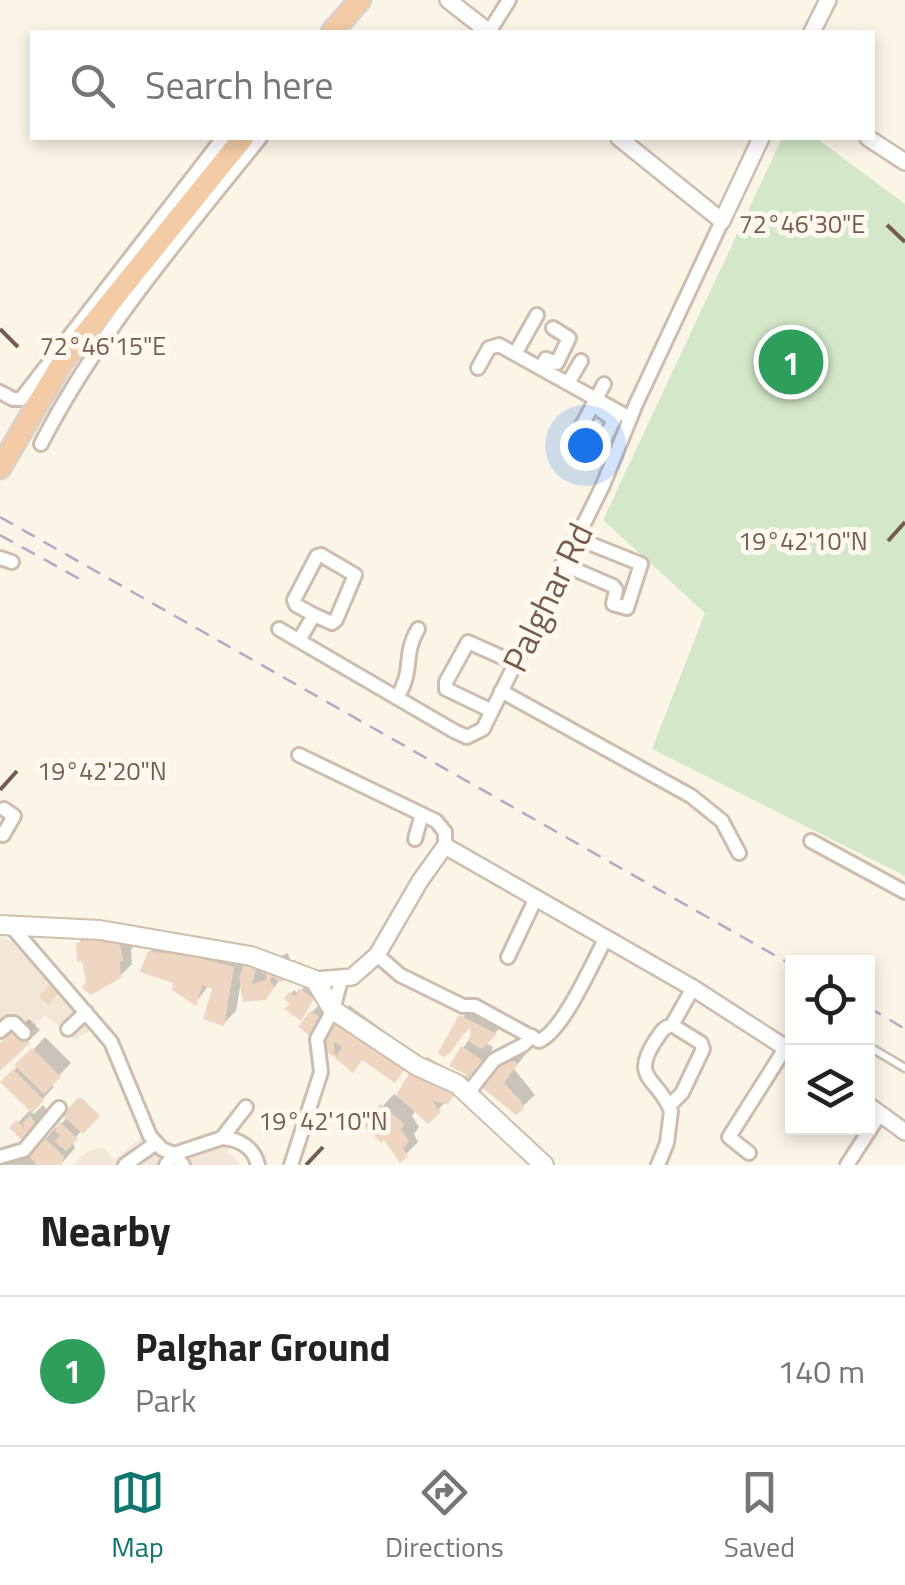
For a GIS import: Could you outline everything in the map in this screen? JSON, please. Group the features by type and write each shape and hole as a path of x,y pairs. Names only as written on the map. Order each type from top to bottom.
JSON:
{"highway":[{"path":"334,30 360,0"},
{"path":"0,468 62,360 241,140"}],"main road":[{"path":"5,926 100,930 251,956 314,980 326,1008 417,1066 457,1084 544,1165"}],"street":[{"path":"448,0 486,30"},
{"path":"490,30 509,0"},
{"path":"813,30 827,0"},
{"path":"0,392 21,399 221,140"},
{"path":"41,444 70,389 124,312 258,140"},
{"path":"621,140 722,221"},
{"name":"Palghar Rd","path":"397,698 467,736 483,729 603,485 630,418 761,140"},
{"path":"871,140 905,162"},
{"path":"515,354 537,315"},
{"path":"478,368 494,346 557,363 570,342 553,328"},
{"path":"541,360 596,403 630,418"},
{"path":"568,383 581,361"},
{"path":"596,403 604,384"},
{"path":"562,564 613,586 613,604 627,608 641,564 576,538"},
{"path":"321,554 356,576 336,620 314,615 296,606 294,600 321,554"},
{"path":"298,640 314,615"},
{"path":"279,629 397,698 408,680 410,642 418,629"},
{"path":"492,710 446,689 446,682 468,642 515,663"},
{"path":"501,691 691,796 722,822 739,854"},
{"path":"299,754 440,824 445,846 693,988 785,1047"},
{"path":"4,809 14,816 1,835 15,846"},
{"path":"414,839 422,814"},
{"path":"810,841 905,892"},
{"path":"314,980 352,977 377,955 445,846"},
{"path":"508,957 536,898"},
{"path":"5,926 111,1042 144,1123 174,1161 222,1138 246,1108"},
{"path":"377,955 400,975 463,1006 475,1006 539,1040 546,1038 568,1007 606,938"},
{"path":"292,1165 322,1072 317,1039 326,1008 341,980"},
{"path":"658,1165 671,1125 669,1106 643,1070 643,1060 665,1027 672,1025 693,988"},
{"path":"68,1029 86,1012"},
{"path":"0,1031 14,1023 24,1033"},
{"path":"669,1106 682,1093 702,1049 701,1043 672,1025"},
{"path":"468,1093 494,1060 532,1036"},
{"path":"749,1153 728,1137 785,1056"},
{"path":"0,1158 18,1161 59,1108"},
{"path":"875,1111 905,1132"},
{"path":"846,1165 861,1135"},
{"path":"222,1138 249,1148 256,1154 258,1165"},
{"path":"124,1165 156,1143"}],"lane":[{"path":"875,1050 905,1068"}],"shaded area":[{"path":"0,936 22,947 51,982 39,997 49,1004 59,992 92,1029 75,1040 45,1015 30,1032 11,1016 0,1028"},
{"path":"143,1136 166,1157 162,1165 73,1165 85,1153 103,1147 114,1160"},
{"path":"223,1141 242,1165 168,1165"}],"green space":[{"path":"781,140 819,140 905,204 905,876 652,749 705,613 603,520"}],"building":[{"path":"93,938 119,938 123,960 121,978 91,995 82,988 86,981 82,961 77,962 76,943"},
{"path":"148,951 234,967 224,1026 203,1019 212,989 202,985 196,1006 172,990 173,983 140,972"},
{"path":"244,963 257,966 252,984 269,979 274,987 266,1000 243,1002 239,979"},
{"path":"264,968 291,980 267,980"},
{"path":"51,982 59,992 49,1005 39,997"},
{"path":"299,988 314,999 301,1021 284,1009 290,1004 284,998 289,992 295,996"},
{"path":"310,1011 323,1018 310,1036 298,1027"},
{"path":"459,1015 497,1034 482,1049 468,1041 469,1027 443,1057 438,1053"},
{"path":"333,1017 406,1067 395,1083 362,1060 353,1073 324,1050 321,1038","holes":["335,1042 342,1047 335,1058 334,1044"]},
{"path":"15,1029 30,1043 0,1071 0,1043"},
{"path":"461,1046 482,1060 471,1083 465,1081 465,1074 449,1066"},
{"path":"32,1048 61,1077 44,1094 14,1065"},
{"path":"504,1055 518,1064 504,1083 524,1109 516,1115 479,1085"},
{"path":"413,1067 456,1092 448,1104 432,1101 441,1112 428,1124 396,1095"},
{"path":"13,1069 44,1100 32,1113 0,1082"},
{"path":"79,1097 100,1116 83,1134 62,1115"},
{"path":"380,1104 405,1124 401,1129 409,1141 403,1148 408,1156 400,1163 384,1140 381,1143 362,1124"},
{"path":"30,1115 37,1126 23,1141 9,1128 16,1120 24,1128 23,1123"},
{"path":"60,1122 78,1139 66,1151 54,1141 60,1135 55,1131"},
{"path":"43,1137 64,1156 62,1165 37,1165 28,1155"}],"railway":[{"path":"0,517 785,961"},
{"path":"0,535 85,582"},
{"path":"875,1011 905,1029"}],"place":[{"name":"Palghar Ground","path":"791,362"}]}
